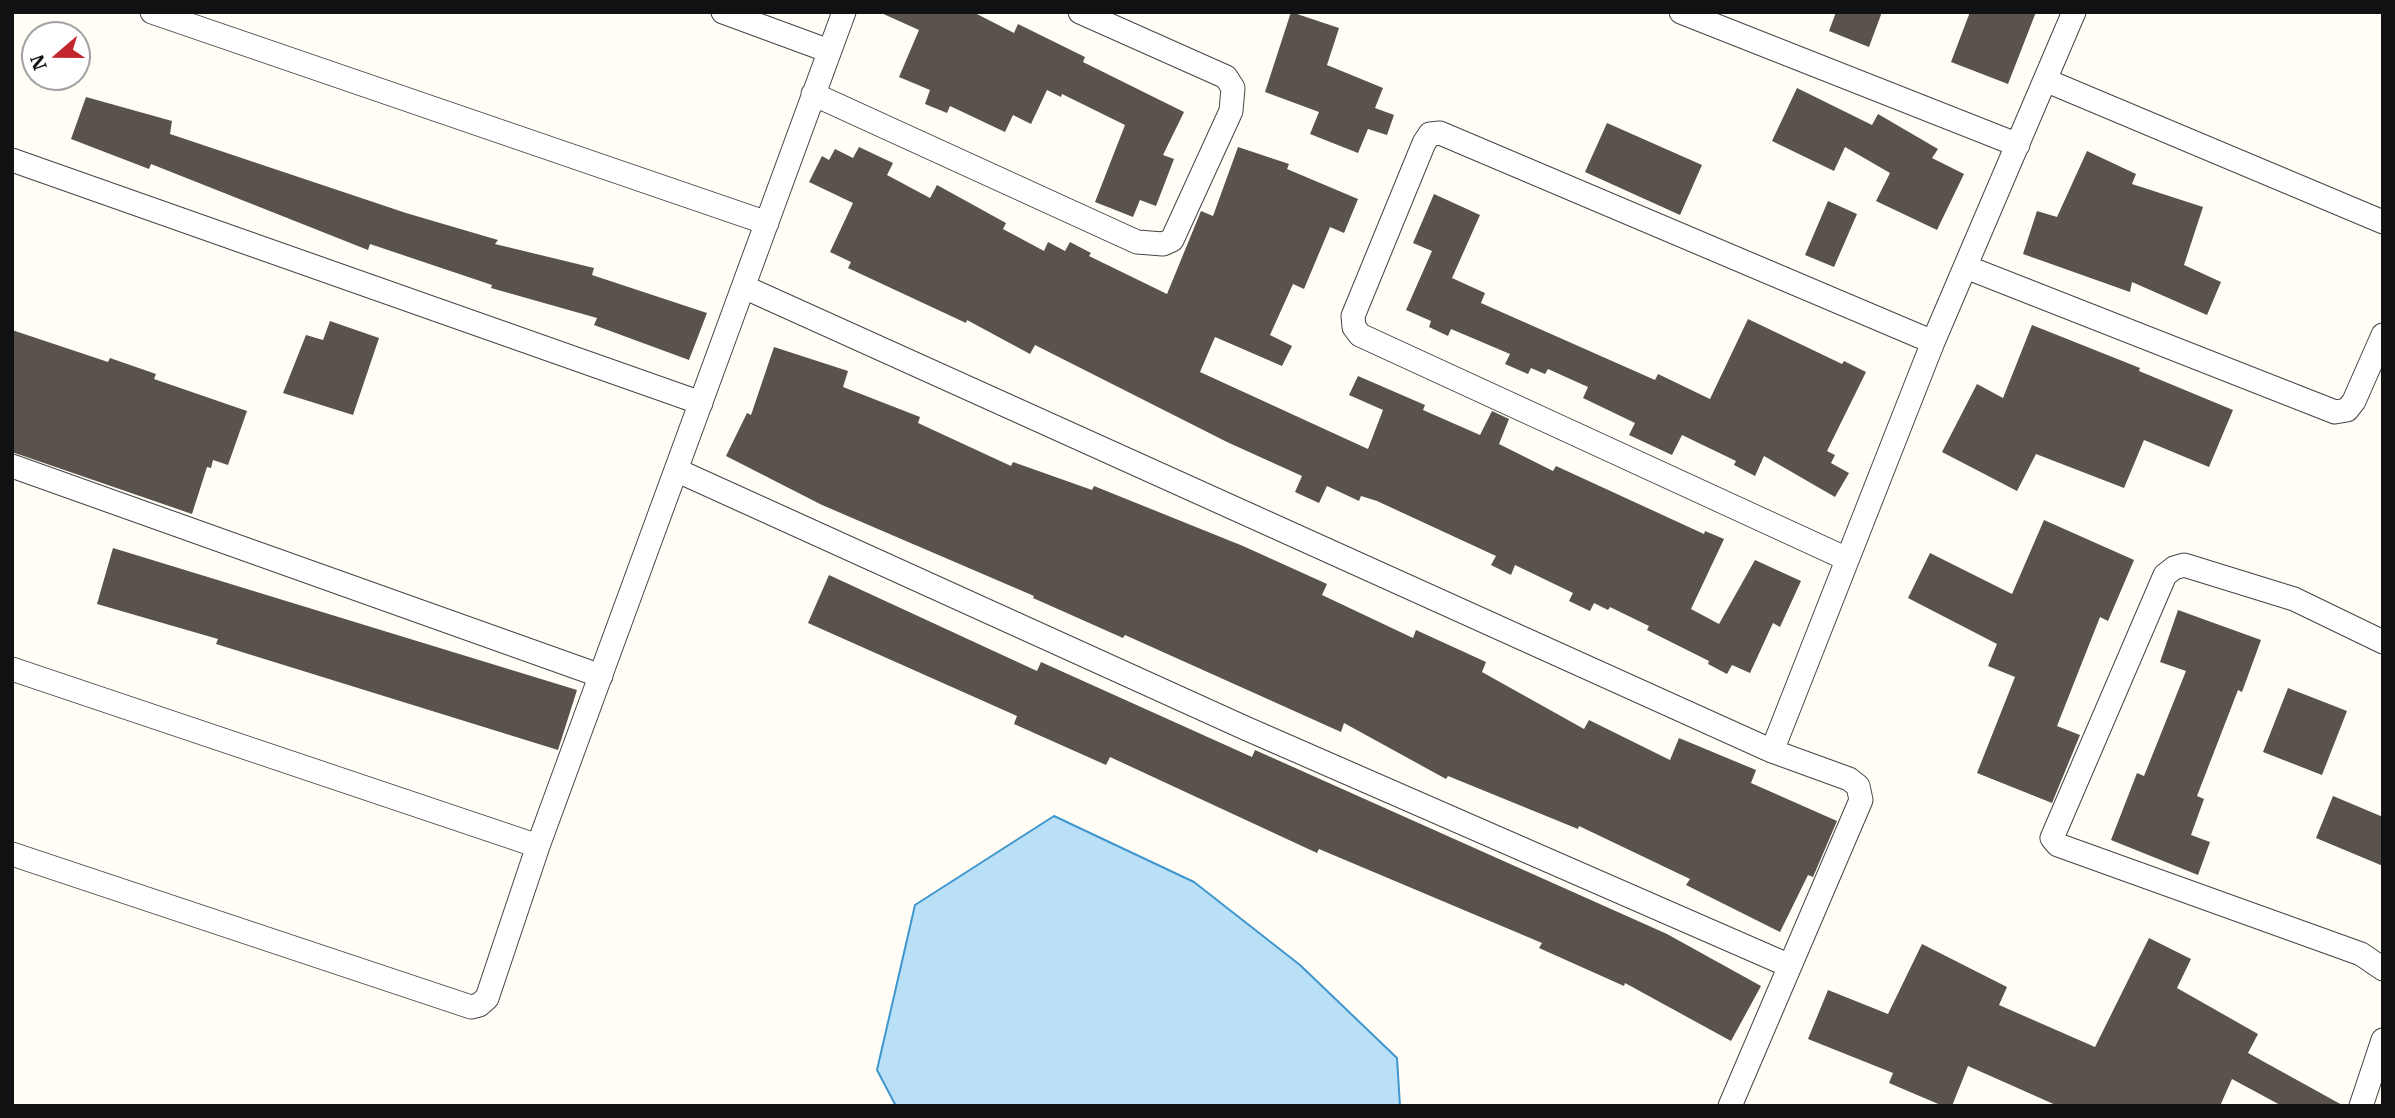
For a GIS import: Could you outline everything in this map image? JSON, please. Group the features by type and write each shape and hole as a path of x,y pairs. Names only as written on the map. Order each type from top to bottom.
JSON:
{"street":[{"path":"152,12 767,223"},
{"path":"723,12 828,51"},
{"path":"12,854 471,1007 479,1006 486,998 538,845 844,12"},
{"path":"813,94 1137,242 1163,244 1172,240 1231,111 1233,88 1226,77 1080,12"},
{"path":"1681,12 2018,145"},
{"path":"1772,751 1933,342 2074,12"},
{"path":"2045,80 2383,222"},
{"path":"1847,559 1360,335 1354,327 1353,316 1423,143 1430,134 1440,133 1933,342"},
{"path":"12,160 701,403"},
{"path":"1966,267 2335,412 2347,410 2354,401 2383,335"},
{"path":"744,287 1772,751 1849,779 1858,786 1861,800 1730,1106"},
{"path":"12,466 601,676"},
{"path":"676,470 1245,728 1790,965"},
{"path":"2383,642 2294,599 2183,565 2174,568 2165,575 2052,838 2058,845 2361,954 2383,969"},
{"path":"12,669 538,845"},
{"path":"2361,1106 2383,1040"}],"water":[{"path":"1054,816 1194,882 1300,965 1397,1058 1400,1106 896,1106 877,1070 915,905"}],"building":[{"path":"879,12 973,12 1014,33 1018,24 1085,57 1083,62 1184,112 1163,155 1174,159 1156,206 1140,200 1133,217 1095,202 1125,125 1062,94 1061,97 1047,90 1031,124 1013,115 1005,132 950,106 947,113 925,104 930,90 899,77 919,30"},
{"path":"1291,12 1339,28 1327,65 1383,88 1375,108 1394,115 1387,135 1368,129 1358,153 1310,134 1319,112 1265,92"},
{"path":"1836,12 1882,12 1869,47 1829,31"},
{"path":"1970,12 2036,12 2008,84 1951,62"},
{"path":"1797,88 1872,125 1878,114 1938,149 1932,158 1964,174 1937,230 1876,201 1890,173 1845,147 1834,171 1772,141"},
{"path":"86,97 172,121 170,134 406,213 498,240 495,244 594,268 592,275 707,313 689,360 594,325 597,318 491,288 492,285 370,244 368,250 151,164 149,169 71,139"},
{"path":"1607,123 1702,165 1680,215 1585,172"},
{"path":"859,147 893,163 887,175 930,198 937,185 1006,223 1003,229 1044,251 1048,242 1065,251 1070,242 1091,253 1089,256 1167,294 1201,211 1213,216 1238,147 1289,164 1287,169 1358,199 1344,233 1330,227 1304,289 1293,284 1270,335 1292,346 1282,366 1215,337 1200,372 1368,449 1383,410 1349,395 1358,376 1425,405 1423,410 1480,435 1492,411 1509,419 1499,444 1553,471 1556,466 1704,534 1705,531 1724,539 1691,609 1719,624 1755,560 1801,581 1780,627 1773,623 1750,673 1732,665 1727,674 1708,664 1709,661 1647,630 1649,626 1610,607 1608,610 1594,603 1590,611 1569,601 1573,593 1515,565 1511,575 1491,565 1496,556 1377,501 1361,496 1359,501 1327,486 1319,503 1295,492 1302,476 1227,442 1035,345 1030,354 967,320 966,323 848,268 851,262 830,252 853,203 809,182 822,156 829,160 835,149 853,158"},
{"path":"2087,151 2136,174 2132,184 2203,207 2184,265 2221,282 2207,315 2132,282 2130,292 2023,254 2037,211 2057,217"},
{"path":"1434,194 1480,215 1452,278 1485,293 1481,303 1655,380 1658,374 1710,399 1748,319 1842,364 1844,361 1866,372 1827,451 1835,455 1831,463 1849,473 1835,497 1764,456 1755,476 1734,465 1736,461 1682,435 1672,455 1629,435 1635,423 1583,398 1588,387 1548,369 1545,374 1531,368 1528,374 1505,364 1510,354 1451,329 1448,336 1429,327 1431,321 1406,310 1432,251 1413,243"},
{"path":"1828,201 1857,214 1834,267 1805,255"},
{"path":"330,321 379,338 353,415 283,393 306,335 323,340"},
{"path":"2032,325 2140,368 2139,371 2233,410 2209,467 2144,440 2124,488 2036,454 2017,491 1942,452 1977,384 2003,398"},
{"path":"12,330 108,362 110,358 156,374 154,379 247,411 228,465 213,460 211,468 207,467 192,514 12,452"},
{"path":"774,347 848,371 843,387 920,417 918,423 1011,466 1013,462 1092,490 1094,486 1243,546 1327,584 1322,595 1413,638 1416,630 1486,662 1482,672 1584,729 1589,720 1670,760 1679,738 1756,770 1751,783 1837,821 1813,877 1808,875 1780,932 1686,885 1690,879 1579,826 1578,829 1448,776 1446,779 1344,723 1341,732 1125,635 1123,638 1033,598 1034,596 822,505 726,456 747,413 751,415"},
{"path":"2044,520 2134,560 2108,621 2100,617 2057,726 2080,735 2052,803 1977,773 2015,677 1988,666 1997,644 1908,598 1930,553 2012,594"},
{"path":"113,548 577,690 558,750 216,644 218,639 97,604"},
{"path":"829,575 1037,671 1041,662 1252,757 1255,750 1667,934 1761,986 1731,1041 1625,983 1624,986 1539,948 1542,943 1319,849 1317,853 1110,757 1106,765 1014,724 1017,716 808,623"},
{"path":"2178,610 2261,640 2242,692 2238,690 2197,796 2204,799 2191,835 2210,842 2198,875 2111,840 2137,773 2144,776 2186,671 2160,662"},
{"path":"2288,688 2347,711 2322,775 2263,752"},
{"path":"2333,796 2383,817 2383,866 2316,838"},
{"path":"2149,938 2191,959 2177,988 2258,1034 2248,1053 2344,1106 2282,1106 2232,1079 2220,1106 2058,1106 1968,1066 1952,1106 1943,1106 1889,1083 1893,1073 1808,1039 1828,990 1888,1014 1922,944 2007,987 1999,1005 2095,1047"}]}
